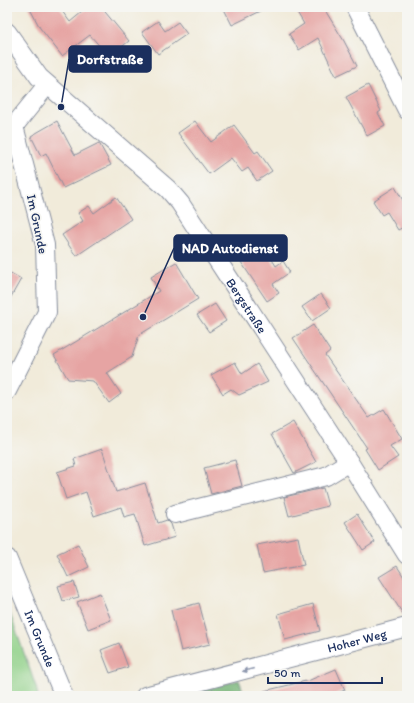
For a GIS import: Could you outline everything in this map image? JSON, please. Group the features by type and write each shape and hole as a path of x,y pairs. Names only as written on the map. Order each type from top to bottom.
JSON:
{"street":[{"path":"356,7 407,110"},
{"name":"Bergstraße","path":"7,32 33,70 47,85 168,189 180,203 349,462 407,555"},
{"name":"Im Grunde","path":"7,391 47,312 45,245 14,126 47,85"},
{"path":"175,514 326,476 349,462"},
{"name":"Im Grunde","path":"7,558 64,696"},
{"name":"Hoher Weg","path":"144,696 407,627"}],"green space":[{"path":"7,605 36,687 38,696 7,696"},
{"path":"239,680 245,696 180,696"}],"building":[{"path":"29,7 59,7 70,22 88,7 101,7 129,41 109,57 90,35 62,56 40,28"},
{"path":"223,7 269,7 232,25"},
{"path":"294,7 323,7 344,41 357,66 336,76 318,38 299,50 289,34 304,24"},
{"path":"158,21 165,31 178,22 187,34 158,54 142,32"},
{"path":"368,85 381,111 378,113 385,126 367,136 346,97"},
{"path":"57,121 75,155 99,143 111,165 63,188 46,153 41,156 31,136"},
{"path":"195,121 211,142 234,125 255,153 258,151 272,171 257,181 248,168 242,172 231,158 209,174 178,133"},
{"path":"395,187 407,207 407,225 398,230 387,212 382,215 373,201"},
{"path":"116,197 131,219 76,256 62,235 83,221 78,213 89,206 94,213"},
{"path":"265,248 276,266 283,261 290,272 273,284 279,293 267,301 241,262"},
{"path":"176,262 198,299 139,335 132,357 107,373 121,394 109,403 93,381 68,379 54,355 159,291 151,277"},
{"path":"7,271 21,279 7,304"},
{"path":"321,294 331,308 312,321 302,307"},
{"path":"215,304 226,321 209,332 197,315"},
{"path":"313,325 330,351 325,355 369,418 384,409 402,439 390,446 398,457 378,470 365,449 367,448 293,338"},
{"path":"235,362 242,374 257,364 268,382 239,395 231,389 223,394 211,375"},
{"path":"293,422 316,462 294,473 272,434"},
{"path":"102,449 116,492 145,483 158,523 167,520 171,524 175,537 145,546 135,514 124,517 121,507 94,516 86,492 66,499 57,472 76,466 74,459"},
{"path":"235,460 242,486 211,494 204,468"},
{"path":"323,488 328,506 289,516 284,497"},
{"path":"357,514 375,542 363,550 345,522"},
{"path":"298,537 304,565 263,573 257,545"},
{"path":"78,544 89,567 68,577 57,554"},
{"path":"397,566 407,582 407,617 405,617 379,577"},
{"path":"74,582 79,597 63,601 58,586"},
{"path":"100,593 111,620 88,629 77,602"},
{"path":"199,603 210,644 181,651 171,610"},
{"path":"313,604 320,631 285,640 278,614"},
{"path":"119,643 128,667 110,673 101,650"},
{"path":"336,669 345,690 331,696 264,696 264,691 310,680"}],"place":[{"name":"Dorfstraße","path":"61,107"},
{"name":"NAD Autodienst","path":"143,317"}]}
